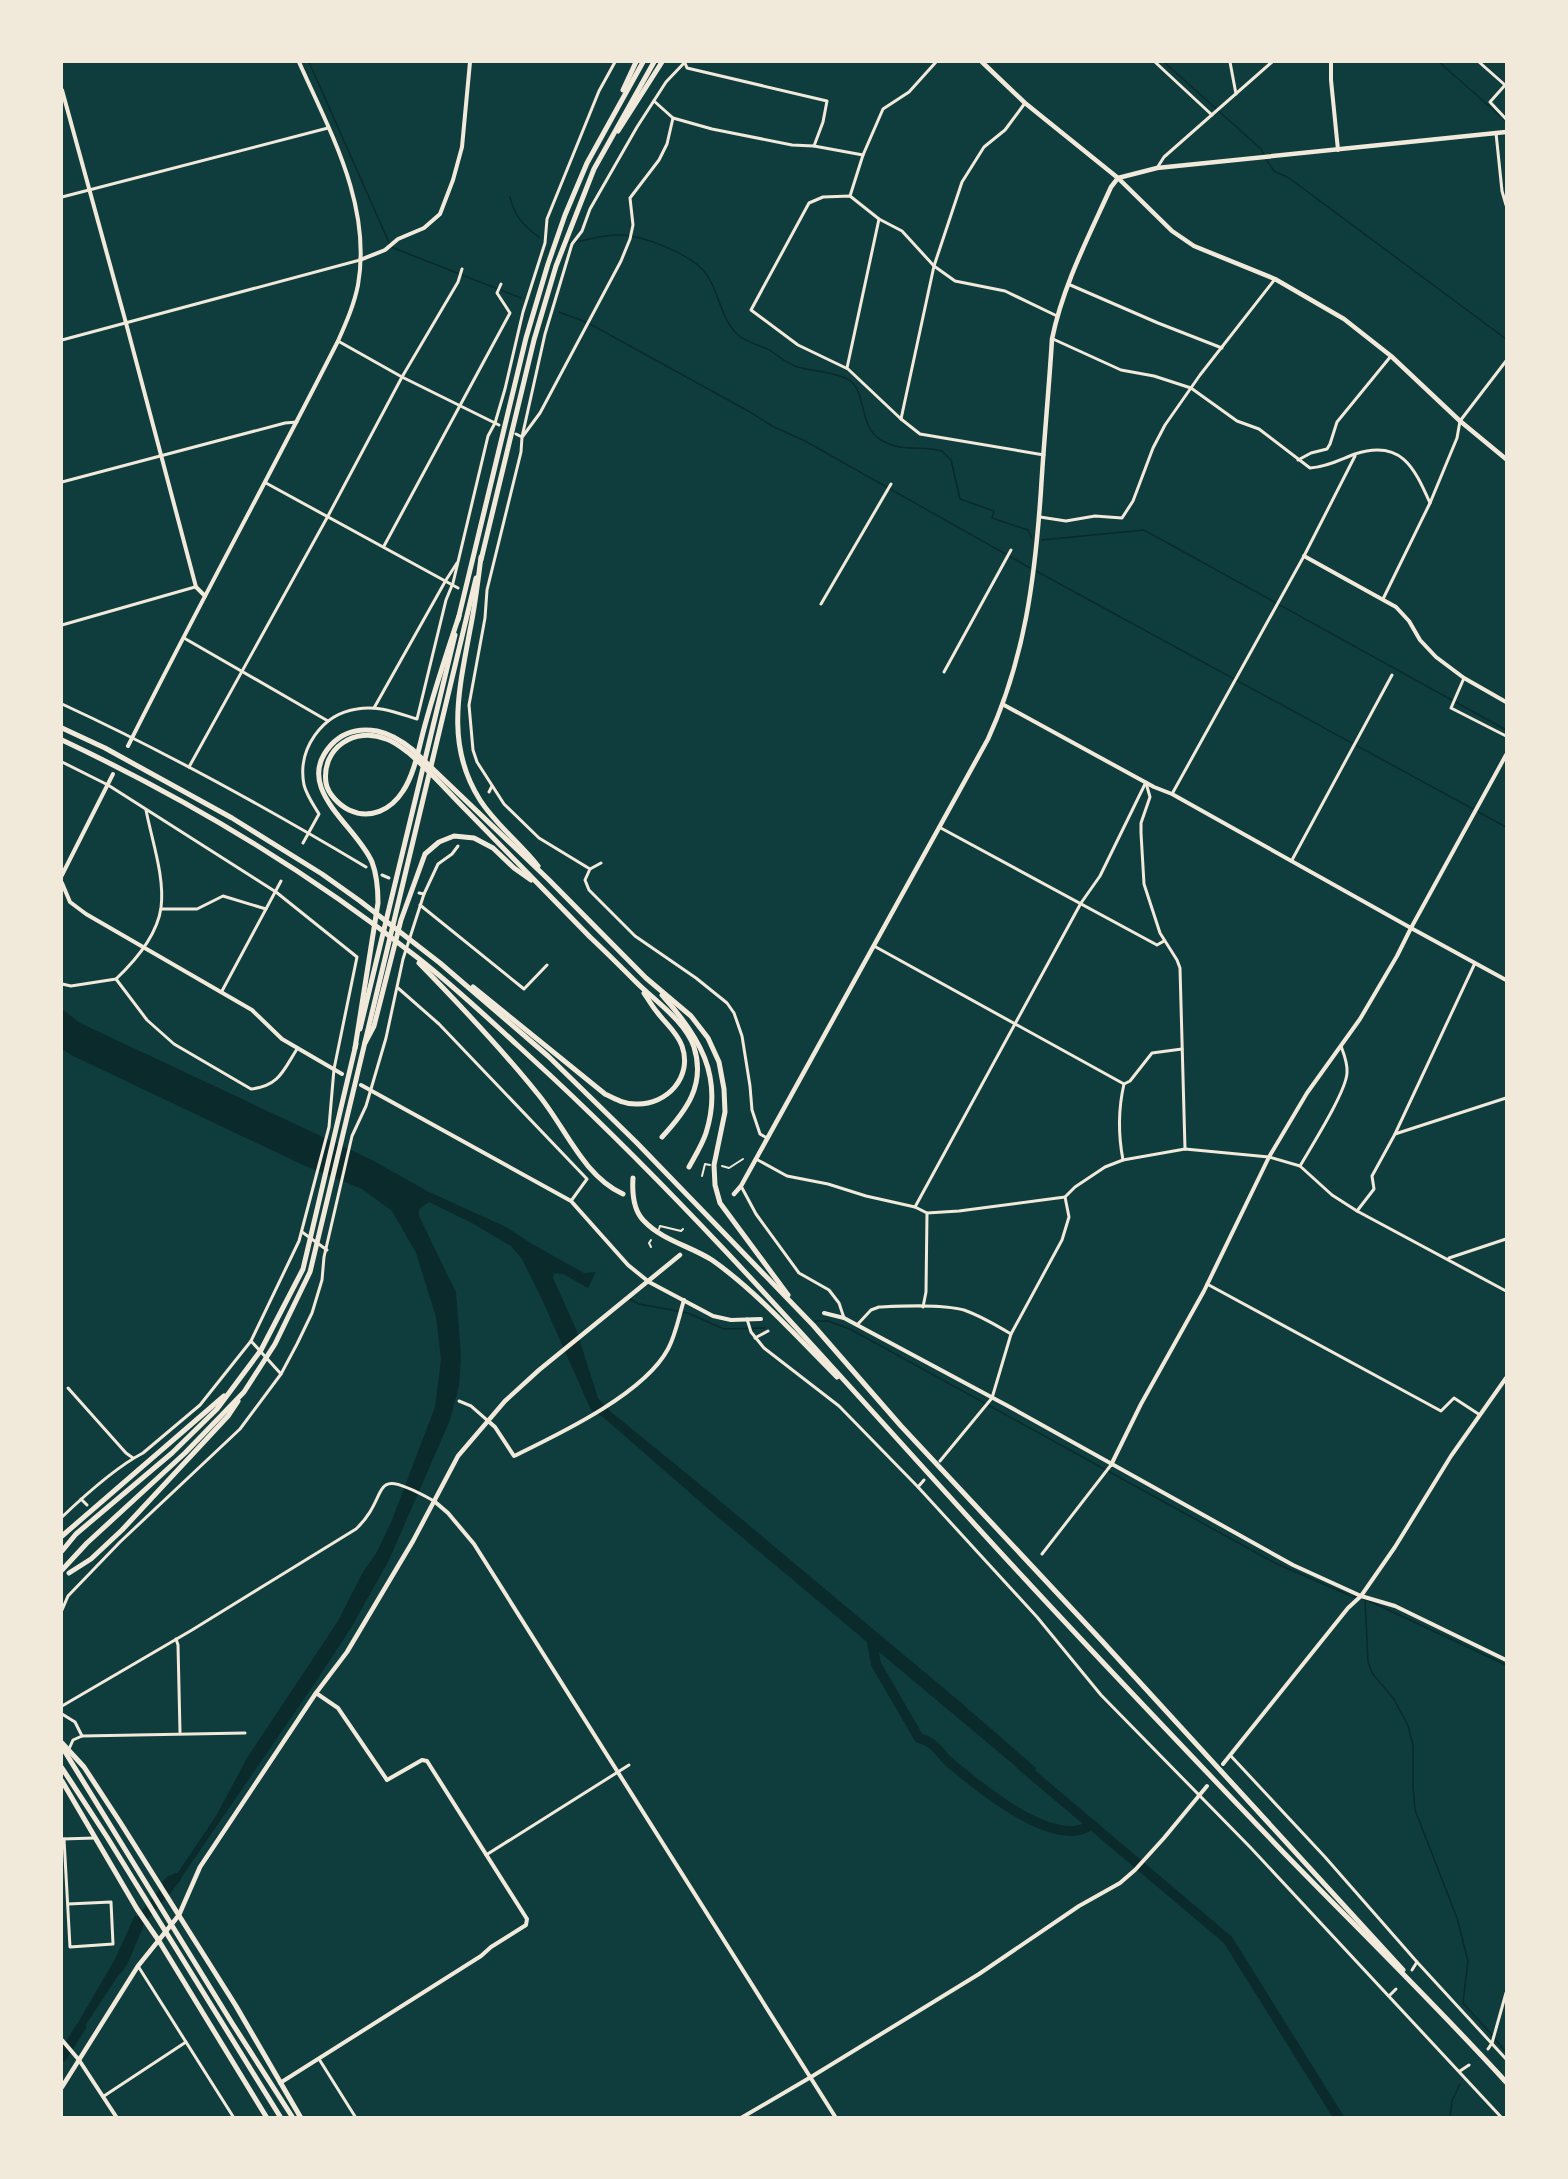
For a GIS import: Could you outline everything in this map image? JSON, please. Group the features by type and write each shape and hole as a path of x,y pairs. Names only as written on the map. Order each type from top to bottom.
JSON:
{"highway":[{"path":"62,1551 76,1534 172,1453 235,1388 268,1337 303,1269 526,338 565,214 636,62"},
{"path":"610,119 644,62"},
{"path":"69,1573 91,1559 122,1530 228,1416 275,1344 310,1272 534,340 549,287 573,218 594,169 654,62"},
{"path":"594,169 662,62"},
{"path":"482,557 460,678 456,718 459,747 466,773 480,800 501,826 530,855 548,879"},
{"path":"398,742 366,735 351,737 341,742 331,754 326,767 326,785 334,800 348,810 362,815 379,813 394,803 404,790 459,616"},
{"path":"62,728 105,748 232,818 354,896 492,1001 605,1094 628,1104 653,1102 668,1095 675,1088 683,1072 684,1056 679,1040 638,984"},
{"path":"355,1048 378,903 377,880 372,862 358,840 329,804 320,786 319,766 327,750 338,737 366,729 385,733 413,750 542,888 681,1027 693,1045 698,1068 695,1089 683,1113 662,1137"},
{"path":"62,740 104,760 223,825 353,910 486,1016 547,1072 681,1202 1138,1702 1506,2082"},
{"path":"442,782 548,879 646,978 685,1022 700,1044 708,1065 713,1089 711,1112 705,1136 689,1167"},
{"path":"365,1043 374,1026 401,920 425,854 439,842 454,836 474,838 493,848 514,868 542,888"},
{"path":"416,959 476,1021 547,1104 587,1164 607,1186 623,1194"},
{"path":"440,963 593,1098 813,1325"},
{"path":"646,978 691,1016 708,1038 718,1062 724,1089 725,1112 714,1165 715,1185 720,1203 777,1281 901,1426 1102,1641 1452,2025"},
{"path":"633,1178 634,1205 642,1220 655,1230 711,1260 736,1280 786,1326 876,1417"},
{"path":"62,1536 235,1388"},
{"path":"62,1570 87,1543 185,1453 244,1392"},
{"path":"62,1744 84,1767 179,1915 236,2006 301,2118"},
{"path":"62,1744 232,2023 293,2118"},
{"path":"62,1768 281,2118"},
{"path":"62,1781 137,1909 267,2118"}],"main road":[{"path":"982,62 1025,103 1118,178 1172,231 1194,246 1215,256 1275,279 1344,318 1391,356 1506,459"},
{"path":"734,1194 756,1160 988,739 1004,705 1014,673 1028,610 1040,517 1052,339 1068,284 1111,187 1118,178 1157,168 1506,132"},
{"path":"62,2087 138,1966 179,1915 200,1867 316,1693 353,1642 413,1541 458,1456 513,1394 680,1255"}],"street":[{"path":"128,746 338,342 358,286 359,219 354,194 299,62"},
{"path":"62,340 360,260 385,250 398,239 434,222 440,214 453,180 462,147 470,62"},
{"path":"303,843 319,814 309,799 304,784 303,765 307,749 316,732 341,713 357,709 374,708 417,719 446,600 453,583 488,436 497,424 545,243 547,219 599,91 615,62"},
{"path":"590,869 539,838 504,804 477,762 470,724 470,705 485,618 485,603 521,452 522,437 551,303 572,244 582,231 590,209 609,173 666,82 684,62 687,68 827,101 823,122 814,146"},
{"path":"850,196 863,155 883,109 909,92 936,62"},
{"path":"1155,62 1212,115"},
{"path":"1230,62 1236,94"},
{"path":"1157,168 1164,157 1272,62"},
{"path":"1331,62 1330,80 1338,151"},
{"path":"1479,62 1506,85 1490,102 1506,119"},
{"path":"62,90 196,587 205,596"},
{"path":"654,101 673,118 712,129 792,145 814,146 863,155"},
{"path":"901,420 934,266 962,182 984,147 1005,130 1025,103"},
{"path":"522,437 540,412 621,261 630,240 633,225 630,198 659,160 667,144 673,118"},
{"path":"62,197 328,128"},
{"path":"1496,133 1502,191 1506,206"},
{"path":"1044,456 920,434 901,420 847,368 798,345 751,309 809,203 823,197 850,196 879,219 902,231 934,266 955,281 1005,291 1057,316"},
{"path":"847,368 879,219"},
{"path":"189,767 328,516 402,376 458,282 462,269"},
{"path":"1040,517 1066,521 1095,516 1122,518 1133,501 1153,448 1165,425 1275,279"},
{"path":"384,546 510,314 497,293 501,284"},
{"path":"1068,284 1222,348"},
{"path":"1052,339 1120,370 1154,376 1191,388 1237,421 1259,429 1310,468 1329,465 1356,454 1377,450 1399,456 1417,474 1430,503"},
{"path":"338,342 497,424"},
{"path":"1298,460 1311,453 1327,449 1337,422 1391,356"},
{"path":"1383,599 1430,503 1457,438 1461,421 1506,361"},
{"path":"62,482 285,423 297,422"},
{"path":"516,434 522,437"},
{"path":"1172,794 1304,556 1356,454"},
{"path":"266,483 453,583 458,588"},
{"path":"821,604 891,484"},
{"path":"944,672 1011,550"},
{"path":"1304,556 1401,611 1425,647 1464,678 1506,702"},
{"path":"374,708 457,563"},
{"path":"62,625 196,587"},
{"path":"480,600 485,603"},
{"path":"183,637 328,721"},
{"path":"1291,862 1392,675"},
{"path":"1464,678 1451,708 1506,736"},
{"path":"62,704 133,737 189,767 366,867"},
{"path":"1004,705 1172,794 1506,980"},
{"path":"1042,1554 1111,1465 1141,1404 1207,1284 1269,1157 1307,1093 1360,1019 1397,956 1506,755"},
{"path":"62,762 108,785 276,892 357,957 334,1069 329,1127 310,1204 302,1232 251,1341 200,1405 143,1453 133,1458 81,1499 62,1517"},
{"path":"62,768 69,766"},
{"path":"62,875 113,774"},
{"path":"915,1207 1081,903 1100,876 1146,782"},
{"path":"1146,782 1150,797 1141,833 1144,884 1164,941 1180,968 1185,1149"},
{"path":"489,792 492,786"},
{"path":"62,984 71,986 116,979 143,948 154,929 161,909 161,888 146,810"},
{"path":"939,827 1157,945 1164,941"},
{"path":"62,1610 68,1596 119,1542 240,1429 281,1374 312,1313 322,1280 352,1136 366,1106 386,1038 406,949 420,905 438,864 452,854 458,846"},
{"path":"601,863 590,869 585,880 589,890 634,936 696,978 727,1003 734,1013 742,1036 752,1110 760,1134 767,1138"},
{"path":"382,875 389,878"},
{"path":"222,991 281,881"},
{"path":"62,884 70,902 86,914 222,991 252,1010 282,1039 342,1074"},
{"path":"419,893 424,894"},
{"path":"161,909 197,909 223,896 266,909"},
{"path":"420,905 524,989 547,965"},
{"path":"873,946 1124,1084"},
{"path":"1357,1211 1374,1189 1372,1176 1395,1134 1475,963"},
{"path":"116,979 147,1020 174,1044 251,1089 270,1085 280,1076 297,1049"},
{"path":"398,988 439,1024 587,1179 572,1201"},
{"path":"1300,1166 1340,1095 1347,1074 1346,1057 1341,1046"},
{"path":"1124,1084 1130,1081 1152,1053 1182,1049"},
{"path":"1123,1160 1119,1141 1119,1105 1124,1084"},
{"path":"362,1085 572,1201 628,1265 649,1281 713,1316 731,1320 761,1319"},
{"path":"1395,1134 1506,1098"},
{"path":"756,1160 788,1176 915,1207 927,1213 1065,1197 1075,1187 1105,1167 1123,1160 1185,1149 1269,1157 1300,1166 1332,1195 1357,1211 1506,1291"},
{"path":"722,1166 729,1168 743,1159"},
{"path":"702,1176 705,1164 710,1166"},
{"path":"741,1186 756,1214 799,1273 829,1290 839,1303 843,1318"},
{"path":"940,1461 992,1398 1011,1334 1062,1239 1069,1217 1065,1197"},
{"path":"923,1307 926,1292 927,1213"},
{"path":"659,1229 660,1226 681,1231 683,1229"},
{"path":"302,1232 327,1250"},
{"path":"1448,1258 1506,1239"},
{"path":"651,1240 649,1244 651,1248"},
{"path":"1207,1284 1441,1410 1454,1398 1480,1415"},
{"path":"459,1401 471,1406 495,1427 514,1456 598,1411 655,1368 668,1348 684,1300"},
{"path":"857,1325 871,1310 879,1307 923,1307 963,1310 1011,1334"},
{"path":"824,1313 857,1325 1293,1566 1360,1596 1395,1606 1506,1660"},
{"path":"747,1319 755,1338 764,1348 839,1406 918,1487 1037,1617 1101,1695 1250,1847 1502,2118"},
{"path":"755,1338 768,1331"},
{"path":"251,1341 281,1374"},
{"path":"1223,1764 1360,1596 1395,1547 1431,1486 1506,1378"},
{"path":"68,1388 133,1458"},
{"path":"918,1487 924,1480"},
{"path":"62,1706 356,1529 365,1521 384,1484 400,1485 434,1501 448,1513 474,1544 836,2118"},
{"path":"81,1499 87,1505"},
{"path":"176,1639 180,1733"},
{"path":"280,2083 481,1956 526,1924 527,1919 427,1761 422,1760 387,1780 338,1708 316,1693"},
{"path":"62,1714 75,1722 82,1736"},
{"path":"69,1751 73,1740 82,1736 246,1733"},
{"path":"1230,1755 1506,2059"},
{"path":"486,1855 629,1766"},
{"path":"741,2118 979,1974 1080,1906 1120,1883 1136,1870 1207,1786"},
{"path":"68,1904 111,1902 113,1944 70,1947 63,1839 95,1838"},
{"path":"1412,1970 1417,1962"},
{"path":"138,1966 234,2118"},
{"path":"1389,1996 1396,1989"},
{"path":"1488,2049 1492,2043 1506,1993"},
{"path":"62,2040 79,2060 117,2118"},
{"path":"104,2096 186,2042"},
{"path":"319,2059 356,2118"},
{"path":"1460,2071 1469,2065"}],"water":[{"path":"62,1009 80,1023 372,1160 427,1191 506,1227 584,1273 596,1272 588,1288 563,1274 554,1273 553,1278 576,1329 598,1398 610,1411 959,1701 1036,1768 1031,1779 713,1513 603,1417 591,1410 522,1259 511,1246 472,1223 429,1202 419,1209 419,1216 456,1292 461,1356 459,1386 450,1420 389,1560 351,1628 170,1894 162,1882 168,1876 177,1874 216,1816 247,1758 338,1621 363,1572 377,1552 392,1520 435,1407 441,1359 436,1317 416,1253 392,1211 362,1189 303,1165 71,1055 62,1049"},
{"path":"135,1915 143,1928 129,1960 77,2038 72,2033 115,1959"}],"waterway":[{"path":"309,62 391,247 521,298"},
{"path":"1164,62 1261,149 1264,155"},
{"path":"1439,62 1506,121"},
{"path":"1266,159 1274,171 1289,178 1506,339"},
{"path":"510,197 514,210 521,220 540,238"},
{"path":"568,243 605,236 627,236 653,242 691,260 707,275 727,321 738,335 771,351 794,366 835,374 847,379 858,391 865,417 874,434 889,444 904,448 942,451 951,460 960,499 994,511 992,518 1028,530 1032,539"},
{"path":"559,312 586,322"},
{"path":"590,324 772,426 805,441 1032,569"},
{"path":"1042,540 1144,530 1506,730"},
{"path":"1036,571 1506,827"},
{"path":"630,1299 639,1304 688,1313 724,1329 765,1328"},
{"path":"815,1321 828,1321 850,1329 1275,1563 1351,1596 1365,1599 1506,1665"},
{"path":"1365,1600 1368,1662 1372,1673 1394,1699 1408,1726 1413,1745 1415,1810 1457,1918 1468,1961 1463,2003 1492,2035"},
{"path":"871,1637 876,1664 919,1738 933,1745 950,1763 978,1786 1037,1823 1075,1831 1091,1825"},
{"path":"1022,1766 1228,1940 1339,2118"},
{"path":"134,1935 139,1922 176,1878"},
{"path":"62,2057 81,2027"},
{"path":"1495,2039 1506,2052"},
{"path":"1450,2118 1452,2101 1460,2084"}]}
